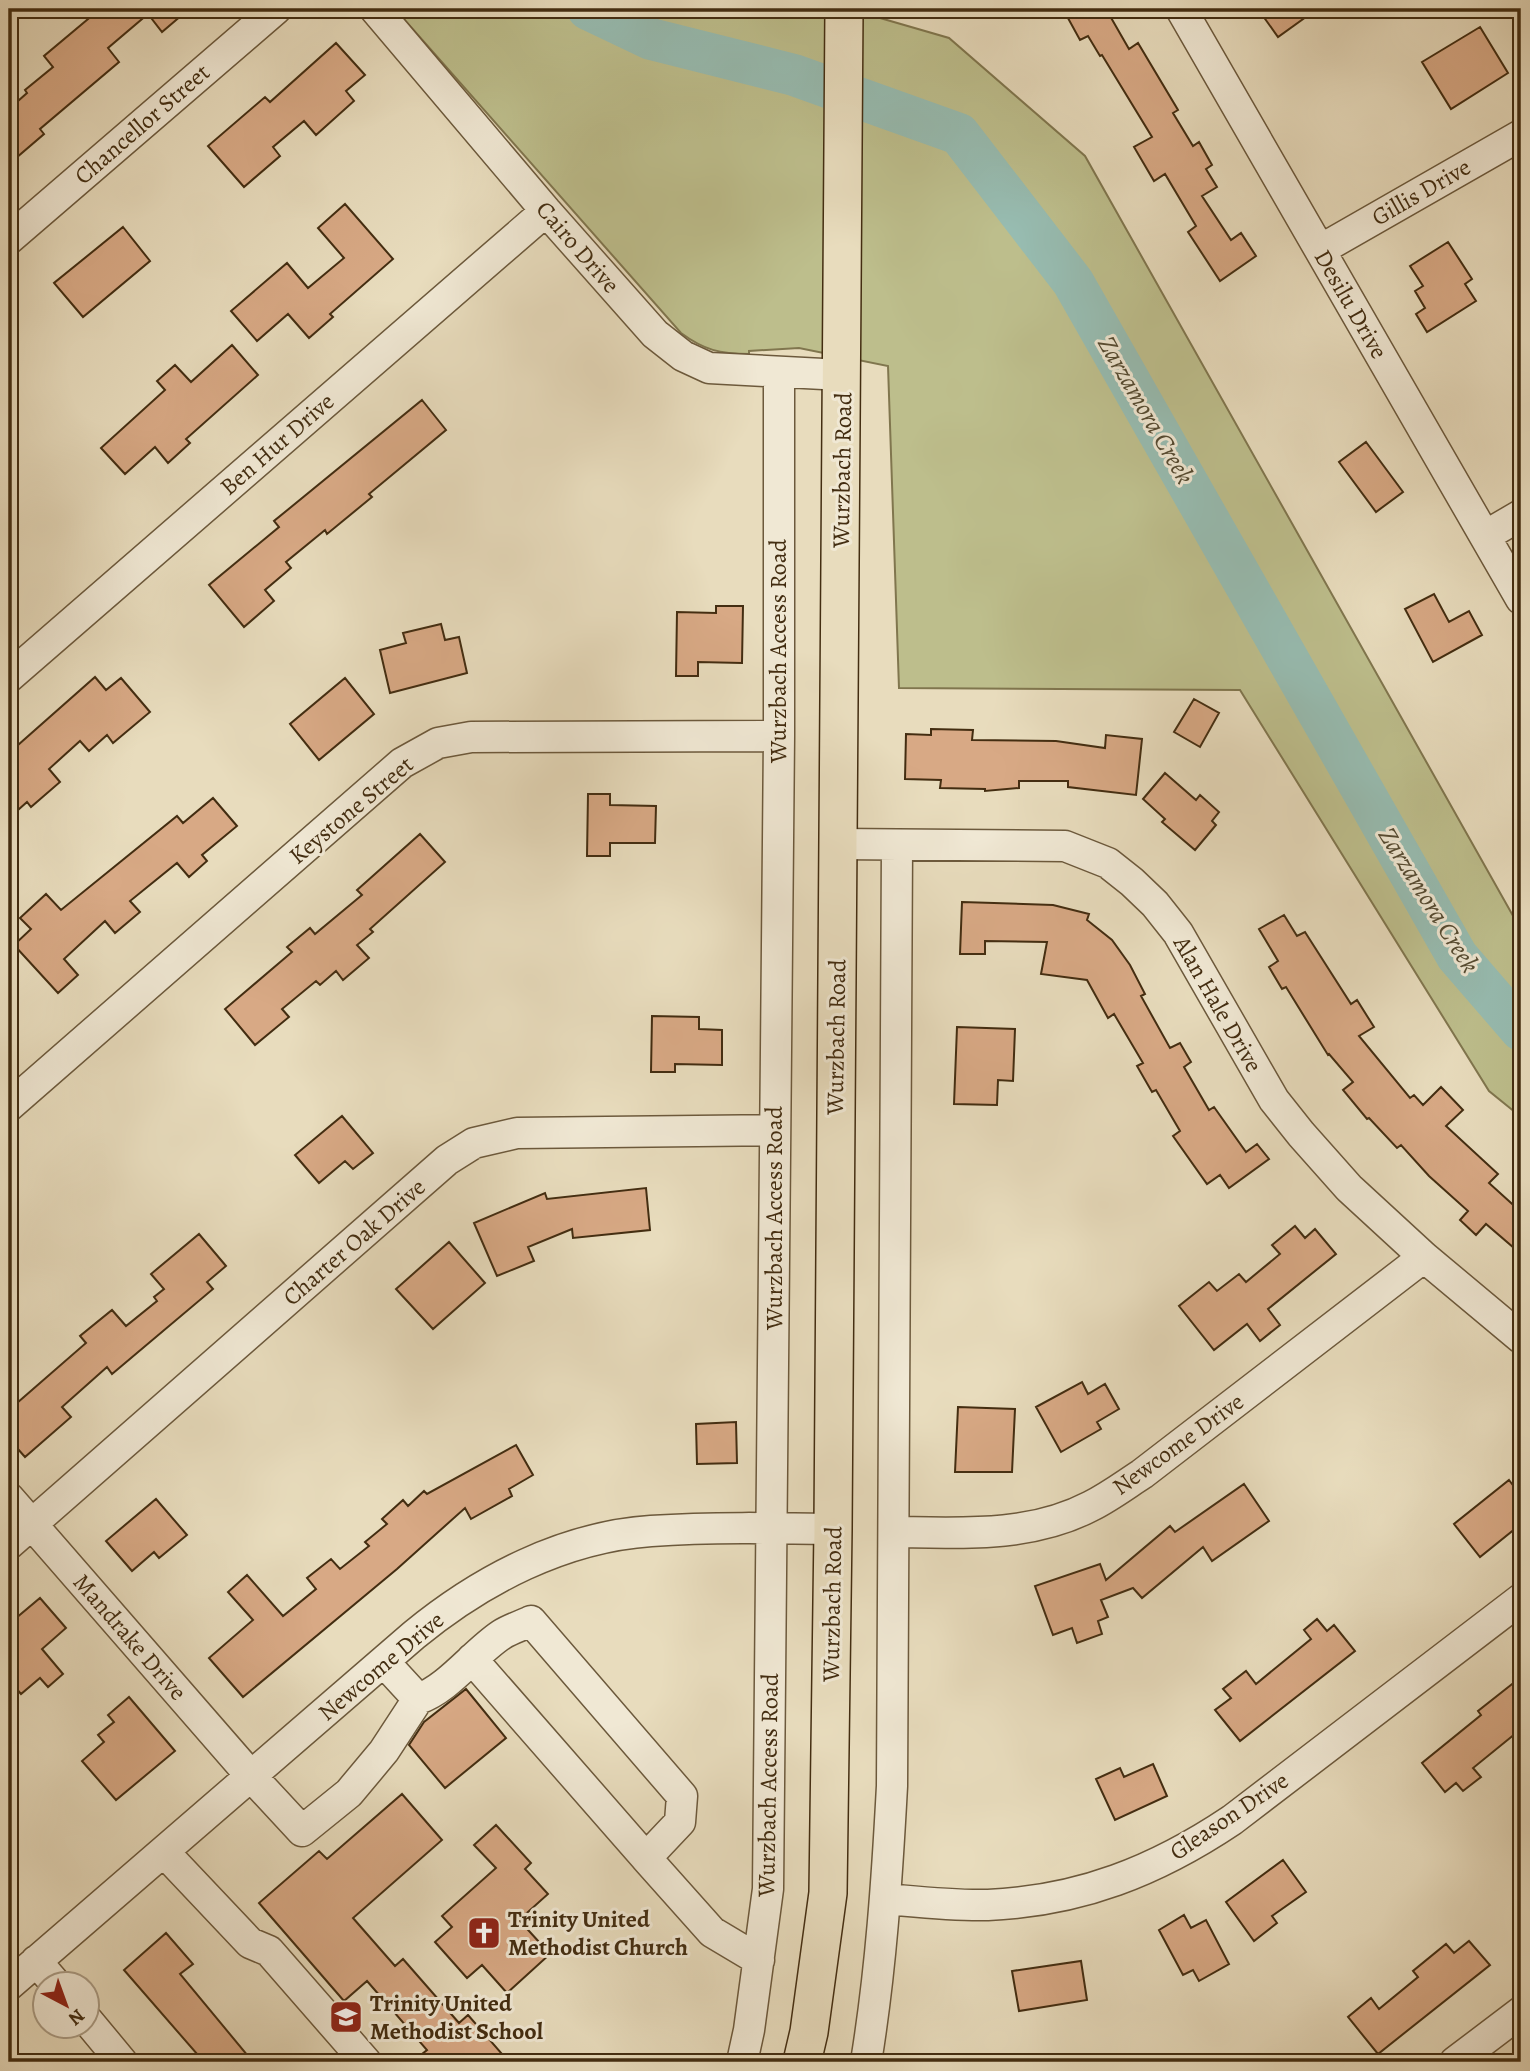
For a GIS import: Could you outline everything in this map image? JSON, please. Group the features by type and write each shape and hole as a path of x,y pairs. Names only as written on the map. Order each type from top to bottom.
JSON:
{"main road":[{"name":"Wurzbach Road","path":"802,2062 809,2032 828,1894 844,9"}],"street":[{"name":"Chancellor Street","path":"9,239 276,9"},
{"name":"Cairo Drive","path":"374,9 655,334 683,356 709,368 842,375"},
{"name":"Desilu Drive","path":"1181,9 1521,599"},
{"name":"Gillis Drive","path":"1320,250 1521,135"},
{"name":"Ben Hur Drive","path":"9,677 546,211"},
{"name":"Wurzbach Access Road","path":"742,2062 749,2030 768,1889 779,736 779,372"},
{"path":"1485,536 1521,515"},
{"name":"Keystone Street","path":"9,1107 402,763 438,743 471,737 779,736"},
{"name":"Alan Hale Drive","path":"838,844 1065,846 1108,863 1155,904 1178,933 1274,1100 1349,1188 1424,1257 1521,1338"},
{"path":"866,2062 877,1992 886,1899 892,1786 897,845"},
{"name":"Charter Oak Drive","path":"9,1544 447,1160 474,1143 517,1133 775,1130"},
{"name":"Newcome Drive","path":"894,1532 985,1533 1047,1523 1092,1506 1142,1474 1424,1257"},
{"name":"Mandrake Drive","path":"9,1498 302,1831 349,1793 383,1751 418,1699"},
{"name":"Newcome Drive","path":"49,1969 164,1852 442,1612 480,1588 519,1567 561,1550 649,1531 833,1529"},
{"name":"Gleason Drive","path":"886,1899 986,1905 1031,1902 1074,1894 1157,1865 1232,1820 1521,1599"},
{"path":"384,1662 418,1699 502,1634 531,1621 682,1796 680,1822 646,1858"},
{"path":"472,1659 712,1931 759,1960"},
{"path":"164,1852 250,1943 269,1951 366,2062"},
{"name":"Newcome Drive","path":"9,1985 32,1977"},
{"path":"1455,2062 1521,2012"},
{"path":"102,2038 122,2062"}],"green space":[{"path":"395,9 849,9 949,38 1085,156 1521,930 1521,1117 1489,1091 1240,690 899,688 888,366 799,348 749,351 749,354 721,352 705,347 681,333"}],"building":[{"path":"100,9 189,9 162,32 148,14 108,48 119,62 40,129 44,134 9,164 9,109 27,93 25,90 53,67 44,56"},
{"path":"1063,9 1106,9 1129,49 1138,43 1178,110 1173,113 1193,146 1199,142 1212,165 1206,169 1217,187 1202,196 1231,240 1241,233 1256,256 1220,281 1188,232 1196,226 1165,174 1154,181 1134,147 1152,137 1102,55 1100,56 1088,36 1080,40"},
{"path":"1258,9 1317,9 1278,37"},
{"path":"1480,27 1508,73 1451,109 1422,62"},
{"path":"336,43 365,75 346,91 354,101 316,135 304,121 273,147 280,156 244,187 208,146 265,97 270,102"},
{"path":"345,204 393,259 330,314 333,317 309,338 288,314 257,341 231,311 287,263 308,288 344,258 318,228"},
{"path":"123,227 150,261 83,317 54,283"},
{"path":"1448,242 1472,279 1465,284 1476,301 1427,332 1416,314 1425,308 1415,291 1423,286 1410,266"},
{"path":"232,345 258,375 186,439 190,443 168,463 155,447 125,474 101,448 165,390 157,381 175,365 191,382"},
{"path":"422,400 446,430 369,494 372,497 327,534 325,530 286,562 291,568 265,590 274,601 244,627 209,585 279,527 274,521"},
{"path":"1366,442 1403,492 1376,512 1339,462"},
{"path":"1434,594 1449,622 1469,611 1482,635 1433,662 1405,609"},
{"path":"716,606 743,606 742,663 698,662 698,676 676,676 677,612 716,613"},
{"path":"441,624 445,640 459,637 467,673 390,693 380,650 406,643 403,633"},
{"path":"95,677 106,690 121,678 150,712 113,743 107,735 89,751 80,741 49,769 60,782 31,807 27,802 9,818 9,753"},
{"path":"345,678 374,714 319,760 290,724"},
{"path":"1194,699 1219,713 1200,747 1174,732"},
{"path":"931,729 973,730 972,740 1056,741 1105,748 1106,735 1142,739 1136,795 1068,787 1068,781 1019,781 1019,788 985,791 940,788 941,780 905,779 906,734 931,735"},
{"path":"1165,773 1196,800 1200,795 1219,812 1212,821 1216,825 1195,850 1162,822 1165,819 1143,799"},
{"path":"588,794 610,794 610,805 656,806 655,843 610,843 610,856 587,856"},
{"path":"213,798 237,826 202,855 207,861 189,877 177,863 130,901 140,912 115,933 105,921 64,959 78,975 58,993 14,945 31,929 20,918 46,894 61,910 177,816 183,823"},
{"path":"420,834 445,862 370,929 373,932 357,945 369,958 343,980 336,971 320,985 316,981 282,1009 289,1017 255,1045 225,1009 292,952 287,947 310,928 315,934 362,895 357,890"},
{"path":"962,902 1053,905 1089,914 1087,920 1112,940 1130,965 1145,994 1141,996 1170,1048 1180,1043 1191,1062 1184,1067 1209,1110 1214,1107 1246,1152 1257,1144 1269,1159 1229,1188 1220,1175 1207,1184 1173,1136 1180,1131 1156,1090 1152,1092 1137,1066 1143,1063 1114,1014 1108,1018 1087,980 1041,974 1047,942 985,941 985,954 960,954"},
{"path":"1284,915 1297,936 1305,932 1351,1004 1357,1000 1374,1027 1359,1036 1410,1098 1414,1095 1423,1105 1441,1087 1463,1110 1446,1126 1498,1174 1489,1183 1521,1212 1521,1254 1486,1224 1476,1235 1460,1220 1468,1211 1429,1176 1401,1145 1397,1148 1369,1118 1367,1119 1343,1090 1353,1082 1328,1055 1286,987 1282,989 1269,967 1278,961 1259,929"},
{"path":"652,1016 699,1017 699,1029 722,1030 722,1065 675,1064 675,1072 651,1072"},
{"path":"957,1027 1015,1029 1013,1081 998,1080 997,1105 954,1104"},
{"path":"342,1116 373,1153 353,1169 345,1161 319,1183 295,1155"},
{"path":"646,1188 650,1230 573,1238 572,1229 528,1247 534,1261 497,1276 474,1223 545,1193 547,1199"},
{"path":"1295,1226 1305,1238 1315,1229 1336,1254 1268,1309 1280,1325 1260,1341 1247,1324 1214,1350 1179,1306 1209,1282 1217,1291 1239,1274 1246,1282 1280,1254 1272,1245"},
{"path":"199,1234 226,1266 207,1282 213,1289 112,1374 107,1367 62,1407 71,1417 25,1457 9,1439 9,1410 86,1343 80,1336 112,1310 126,1326 157,1301 154,1297 164,1289 151,1274"},
{"path":"449,1242 485,1283 433,1329 396,1289"},
{"path":"1082,1382 1088,1394 1105,1384 1119,1409 1097,1422 1101,1429 1061,1452 1036,1407"},
{"path":"958,1407 1015,1409 1012,1472 955,1472"},
{"path":"736,1422 737,1463 697,1464 696,1424"},
{"path":"516,1445 533,1475 509,1489 512,1496 471,1519 465,1508 397,1569 243,1697 209,1658 253,1620 228,1592 247,1575 283,1616 316,1589 307,1578 331,1559 340,1569 369,1546 365,1542 387,1524 382,1519 403,1500 408,1506 424,1491 427,1494"},
{"path":"1509,1480 1521,1496 1521,1524 1480,1557 1454,1524"},
{"path":"1244,1484 1269,1521 1212,1561 1203,1547 1142,1598 1133,1588 1101,1600 1108,1617 1098,1621 1102,1634 1077,1643 1072,1628 1053,1635 1035,1586 1100,1564 1106,1580 1170,1526 1175,1532"},
{"path":"156,1499 187,1535 159,1558 154,1552 132,1571 106,1541"},
{"path":"40,1598 66,1628 42,1649 63,1674 48,1687 40,1678 21,1694 9,1680 9,1624"},
{"path":"1317,1619 1327,1631 1334,1625 1355,1651 1240,1741 1215,1710 1231,1698 1223,1689 1246,1671 1256,1684 1311,1639 1304,1630"},
{"path":"1521,1677 1521,1729 1473,1768 1481,1777 1463,1791 1456,1783 1445,1792 1422,1763 1481,1715 1478,1711"},
{"path":"466,1689 506,1738 445,1788 409,1745 424,1722"},
{"path":"129,1697 175,1751 116,1800 82,1761 104,1742 98,1735 114,1722 108,1715"},
{"path":"1153,1764 1167,1796 1115,1820 1096,1779 1120,1768 1124,1777"},
{"path":"402,1794 442,1840 353,1918 395,1966 403,1959 459,2023 468,2015 509,2062 412,2062 427,2050 367,1981 344,2001 259,1903 319,1851 327,1859"},
{"path":"496,1825 531,1863 525,1869 548,1894 519,1920 550,1954 507,1993 482,1965 467,1978 435,1942 452,1927 442,1916 496,1868 474,1845"},
{"path":"1283,1860 1306,1892 1272,1916 1277,1923 1254,1941 1226,1902"},
{"path":"1184,1915 1191,1928 1206,1920 1229,1964 1199,1981 1193,1970 1183,1975 1159,1930"},
{"path":"166,1933 193,1964 180,1974 253,2062 204,2062 124,1970"},
{"path":"1469,1941 1490,1965 1378,2054 1348,2017 1371,1998 1379,2009 1418,1977 1413,1971 1446,1944 1454,1953"},
{"path":"1081,1961 1087,2000 1019,2011 1012,1971"}],"waterway":[{"name":"Zarzamora Creek","path":"588,9 651,39 794,75 959,134 1073,282 1457,956 1521,1030"}],"place":[{"name":"Trinity United Methodist Church","path":"484,1933"},
{"name":"Trinity United Methodist School","path":"346,2017"}]}
